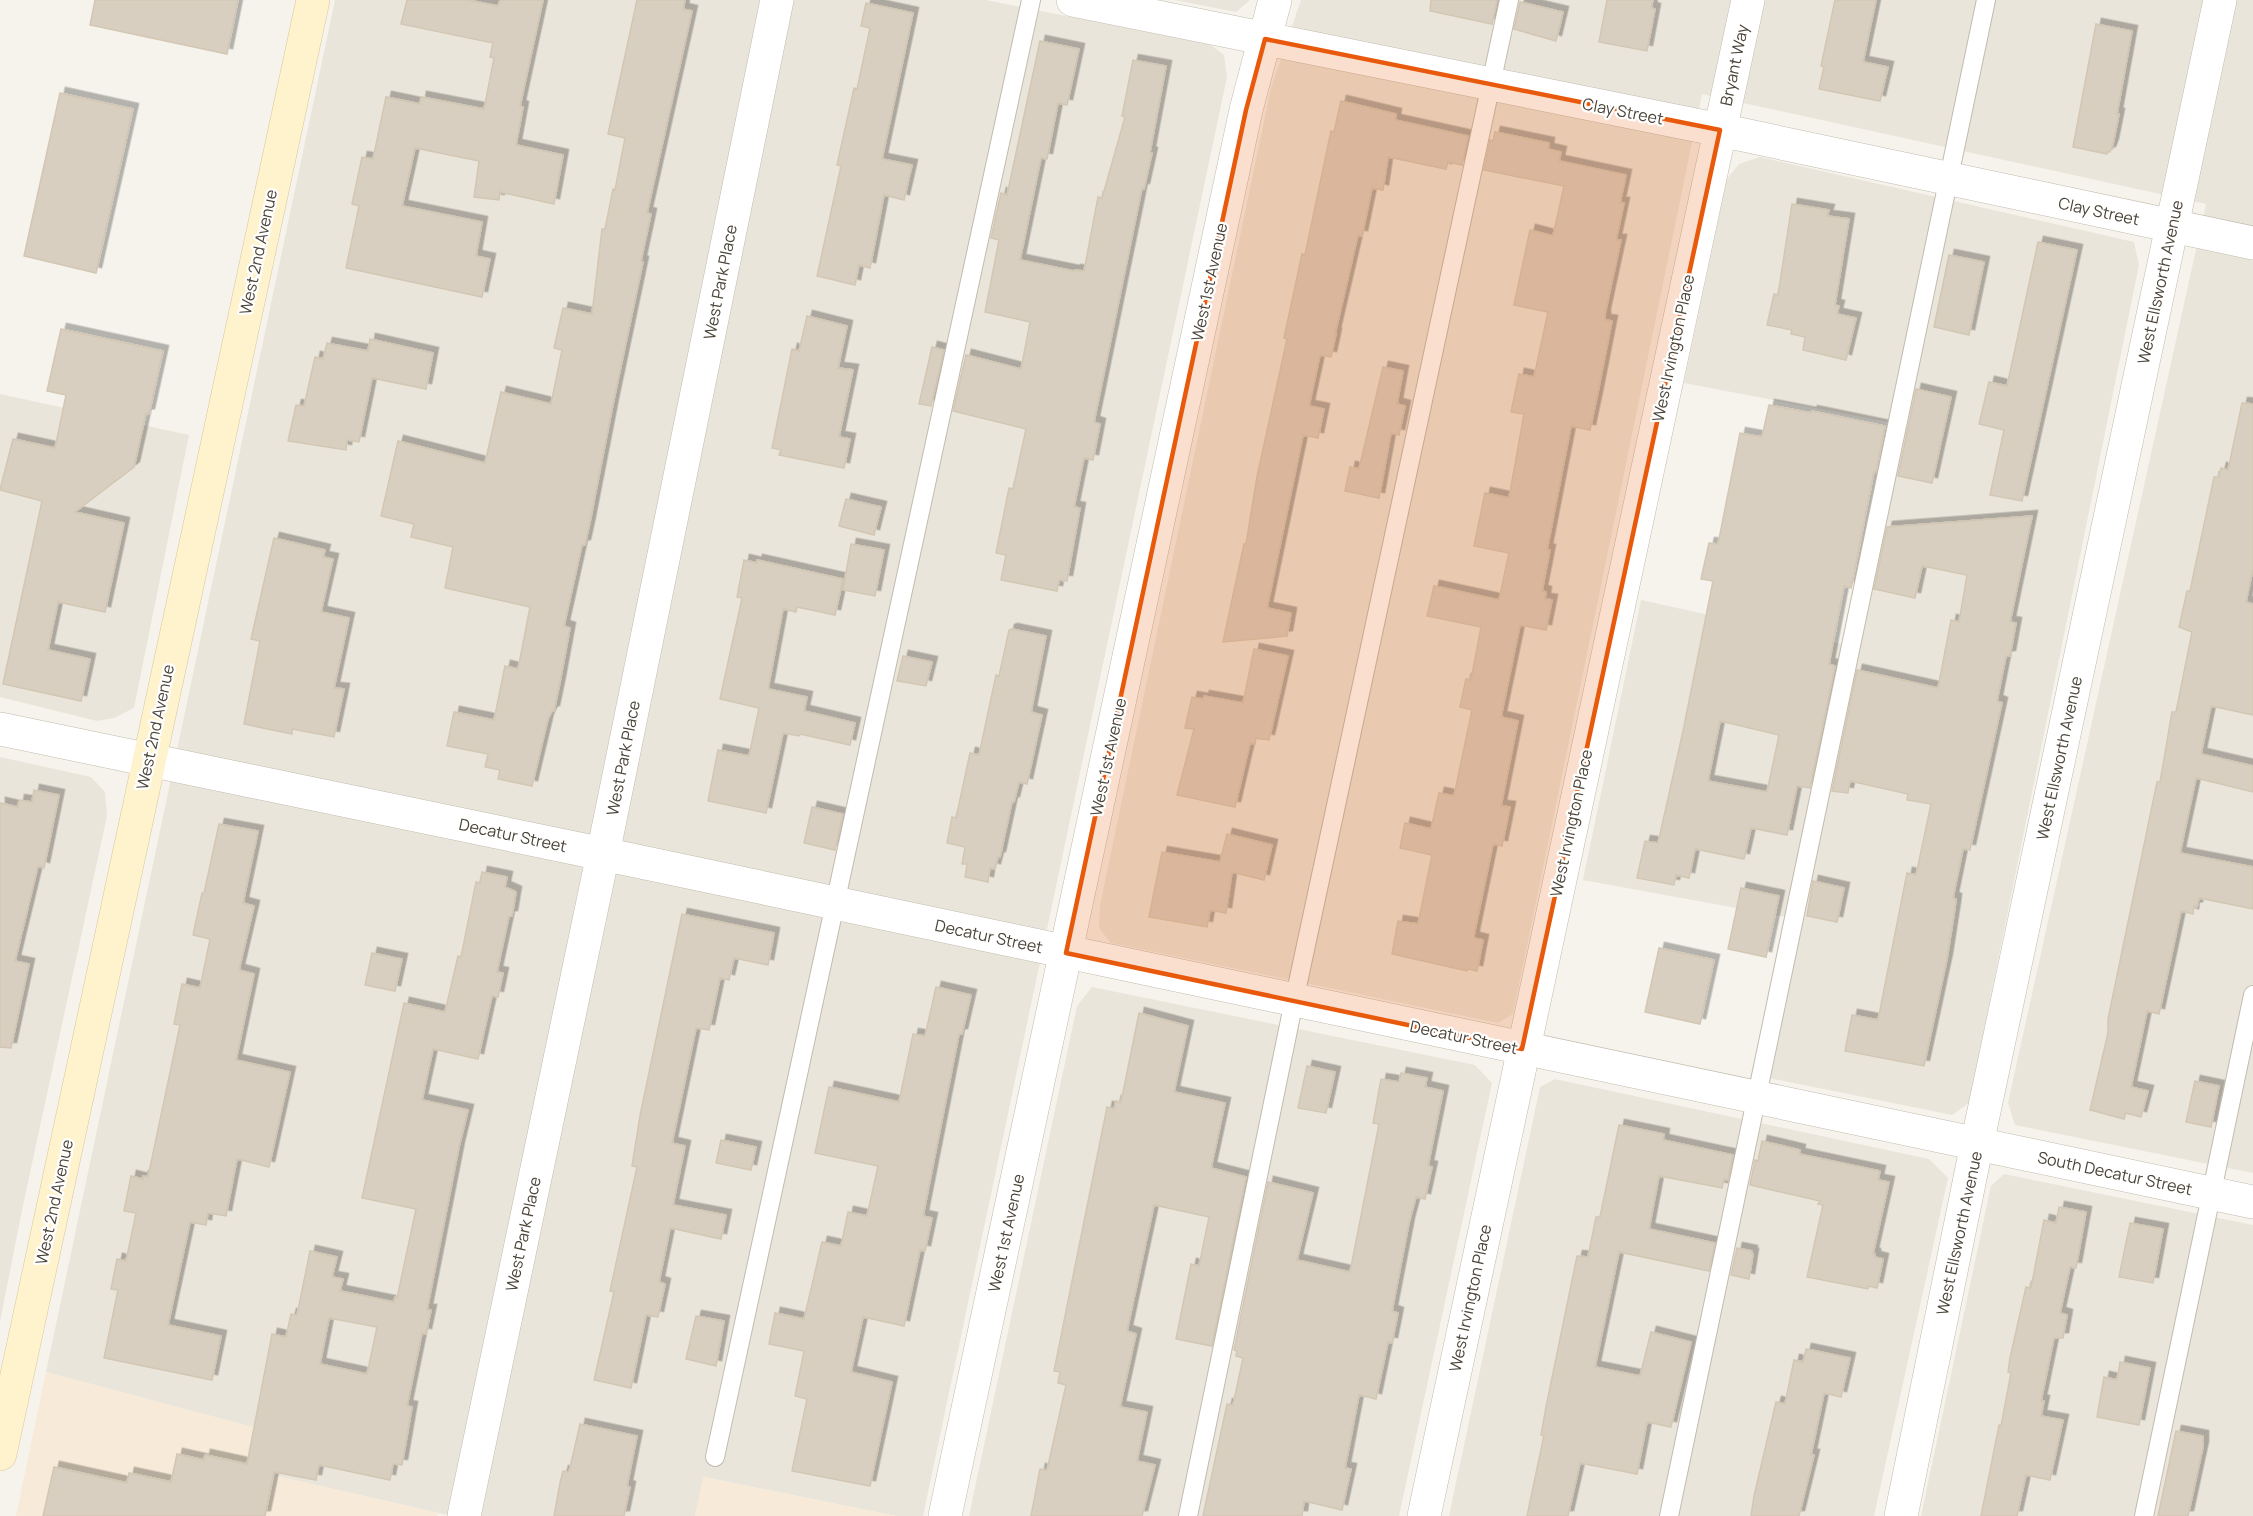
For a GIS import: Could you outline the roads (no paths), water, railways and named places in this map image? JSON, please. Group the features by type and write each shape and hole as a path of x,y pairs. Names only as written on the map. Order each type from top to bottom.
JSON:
{"street":[{"name":"West 2nd Avenue","path":"0,1454 313,0"},
{"name":"West Park Place","path":"464,1516 603,854 777,0"},
{"name":"Clay Street","path":"1074,0 1720,130 2253,243"},
{"name":"West 1st Avenue","path":"945,1516 1246,110 1275,0"},
{"name":"Bryant Way","path":"1720,130 1748,0"},
{"name":"West Ellsworth Avenue","path":"1901,1516 1977,1144 2220,0"},
{"name":"West Irvington Place","path":"1424,1516 1720,130"},
{"name":"Decatur Street","path":"0,729 1977,1144"},
{"name":"South Decatur Street","path":"1977,1144 2253,1202"}],"lane":[{"path":"715,1457 833,903 1031,0"},
{"path":"1188,1516 1294,1001 1509,0"},
{"path":"1668,1516 1986,0"},
{"path":"2144,1516 2253,995"}]}
